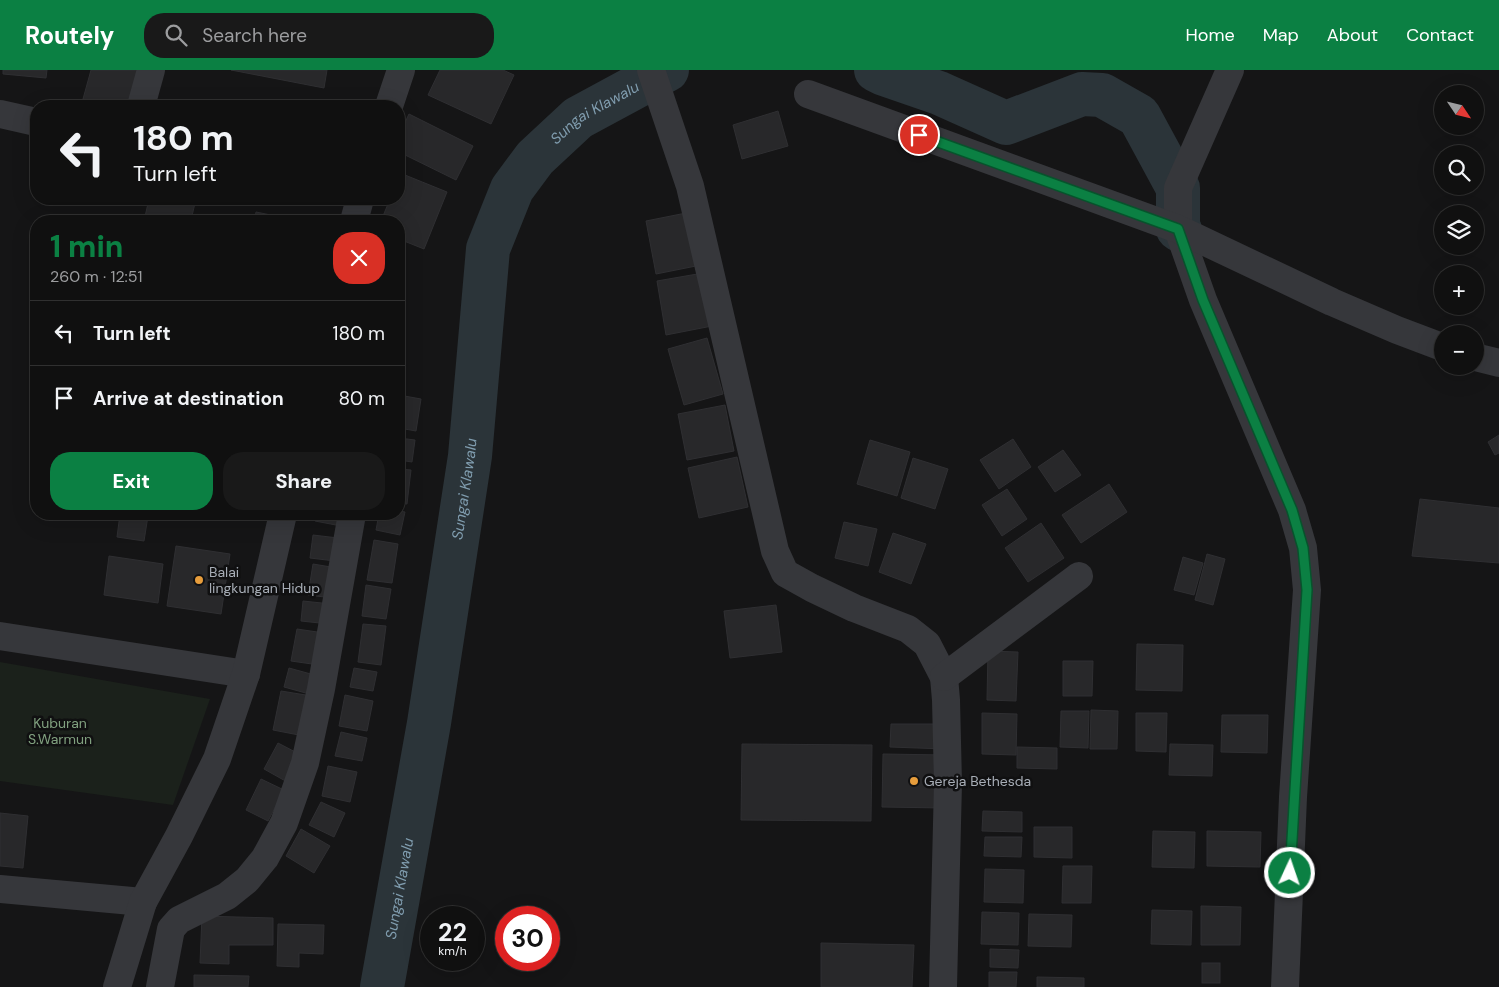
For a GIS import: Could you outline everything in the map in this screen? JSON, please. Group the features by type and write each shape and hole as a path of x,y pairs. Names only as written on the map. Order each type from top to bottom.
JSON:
{"street":[{"path":"143,100 151,70"},
{"path":"391,100 401,70"},
{"path":"1230,70 1178,188 1178,229 1203,300 1292,510 1303,548 1307,590 1293,797 1285,987"},
{"path":"653,74 690,186 780,566 785,573 812,588 854,608 908,629 927,644 944,678 948,783 943,987"},
{"path":"808,94 1178,229 1332,302 1397,330 1434,343"},
{"path":"0,114 30,121"},
{"path":"1484,359 1499,363"},
{"path":"117,987 144,902 217,759 246,674 282,520"},
{"path":"160,987 171,929 179,920 227,896 248,880 265,858 284,823 305,763 321,689 351,520"},
{"path":"944,678 1079,576"},
{"path":"0,636 246,674"},
{"path":"0,889 144,902"}],"green space":[{"name":"Kuburan S.Warmun","path":"0,662 210,699 173,805 0,781"}],"building":[{"path":"3,70 47,70 46,78 3,74"},
{"path":"91,70 138,70 130,100 83,99"},
{"path":"231,70 327,70 324,88"},
{"path":"440,70 503,70 514,75 491,124 428,95"},
{"path":"778,111 788,146 742,159 733,125"},
{"path":"409,114 473,146 456,180 405,155 405,122"},
{"path":"405,175 447,192 424,249 405,241 405,215 383,215 388,205 405,205"},
{"path":"148,205 195,205 192,215 145,215"},
{"path":"256,212 271,215 255,215"},
{"path":"691,212 701,265 656,274 646,221"},
{"path":"703,273 712,326 666,335 657,281"},
{"path":"707,338 723,394 684,405 668,349"},
{"path":"405,396 421,399 416,431 405,429"},
{"path":"725,405 734,451 687,460 678,414"},
{"path":"1499,435 1499,453 1495,455 1488,442"},
{"path":"405,439 415,440 412,462 405,461"},
{"path":"1013,439 1031,467 999,489 980,460"},
{"path":"870,440 910,452 897,496 857,484"},
{"path":"1063,450 1081,475 1055,492 1038,467"},
{"path":"737,457 748,507 699,518 688,468"},
{"path":"913,458 948,469 935,509 901,498"},
{"path":"405,470 411,470 407,504 405,504"},
{"path":"1109,484 1127,512 1081,543 1062,515"},
{"path":"1007,489 1027,519 1002,536 982,505"},
{"path":"1420,499 1499,508 1499,563 1412,556"},
{"path":"119,520 147,520 144,541 117,537"},
{"path":"315,520 342,520 341,526"},
{"path":"378,520 403,520 400,535 376,530"},
{"path":"844,522 877,529 868,566 835,558"},
{"path":"1041,523 1064,558 1028,582 1005,548"},
{"path":"893,533 926,544 911,584 879,572"},
{"path":"313,535 338,538 335,561 310,558"},
{"path":"374,540 398,544 392,583 367,580"},
{"name":"Balai lingkungan Hidup","path":"176,546 230,554 221,614 167,606"},
{"path":"1207,554 1225,559 1213,605 1195,600"},
{"path":"109,556 163,564 158,603 104,595"},
{"path":"1183,557 1203,563 1194,595 1174,590"},
{"path":"313,564 337,568 333,598 308,595"},
{"path":"366,585 391,589 386,619 362,616"},
{"path":"303,601 331,604 329,624 301,621"},
{"path":"776,605 782,652 730,658 724,611"},
{"path":"363,624 386,626 381,665 358,662"},
{"path":"297,629 324,633 319,665 291,661"},
{"path":"1137,644 1183,645 1182,691 1136,690"},
{"path":"988,651 1018,652 1016,701 987,700"},
{"path":"1063,661 1093,661 1092,696 1063,696"},
{"path":"289,668 318,676 313,695 284,687"},
{"path":"354,668 377,672 373,691 350,687"},
{"path":"281,691 312,696 304,736 273,730"},
{"path":"345,695 373,701 367,731 339,726"},
{"path":"1091,710 1118,711 1117,749 1090,749"},
{"path":"1061,711 1089,711 1088,748 1060,747"},
{"path":"982,713 1017,714 1016,755 982,754"},
{"path":"1136,713 1167,713 1166,752 1136,751"},
{"path":"1222,715 1268,715 1267,753 1221,752"},
{"path":"891,724 945,724 945,749 890,747"},
{"path":"341,732 367,738 362,761 335,756"},
{"path":"278,743 303,756 289,783 264,769"},
{"path":"742,744 872,745 871,821 741,820"},
{"path":"1170,744 1213,745 1212,776 1169,775"},
{"path":"1017,747 1057,748 1057,769 1017,768"},
{"name":"Gereja Bethesda","path":"883,754 945,755 944,808 882,807"},
{"path":"328,766 357,772 350,802 322,796"},
{"path":"261,779 284,790 268,821 246,810"},
{"path":"321,802 345,813 334,837 309,825"},
{"path":"983,811 1022,812 1022,832 982,831"},
{"path":"0,813 28,816 23,868 0,866"},
{"path":"1034,827 1072,827 1072,858 1034,857"},
{"path":"301,829 330,846 314,873 286,856"},
{"path":"1153,831 1195,832 1194,868 1152,867"},
{"path":"1207,831 1261,832 1260,867 1207,866"},
{"path":"985,837 1022,837 1021,857 984,856"},
{"path":"1063,866 1092,866 1091,903 1062,903"},
{"path":"985,869 1024,870 1023,903 984,902"},
{"path":"1201,906 1241,907 1240,945 1201,945"},
{"path":"1152,910 1192,911 1191,945 1151,944"},
{"path":"982,912 1019,913 1018,945 981,944"},
{"path":"1029,914 1072,915 1071,947 1028,946"},
{"path":"202,916 273,918 273,945 229,945 229,964 200,963"},
{"path":"278,924 324,925 323,954 299,953 299,967 277,966"},
{"path":"821,943 914,945 912,987 821,987"},
{"path":"990,949 1019,950 1018,968 990,967"},
{"path":"1202,963 1220,963 1220,983 1202,983"},
{"path":"989,972 1017,972 1016,987 989,987"},
{"path":"194,975 249,976 248,987 194,987"},
{"path":"1037,977 1084,978 1084,987 1037,987"}],"waterway":[{"name":"Sungai Klawalu","path":"382,987 429,723 470,456 488,249 512,189 535,158 578,118 667,70"},
{"path":"876,70 939,93 1006,123 1082,94 1102,95 1139,116 1178,188 1178,229 1180,230"}],"place":[{"name":"Balai lingkungan Hidup","path":"199,580"},
{"name":"Gereja Bethesda","path":"914,781"}],"route":[{"path":"919,135 1178,229 1203,300 1292,510 1303,548 1307,590 1293,797 1290,873"}]}
